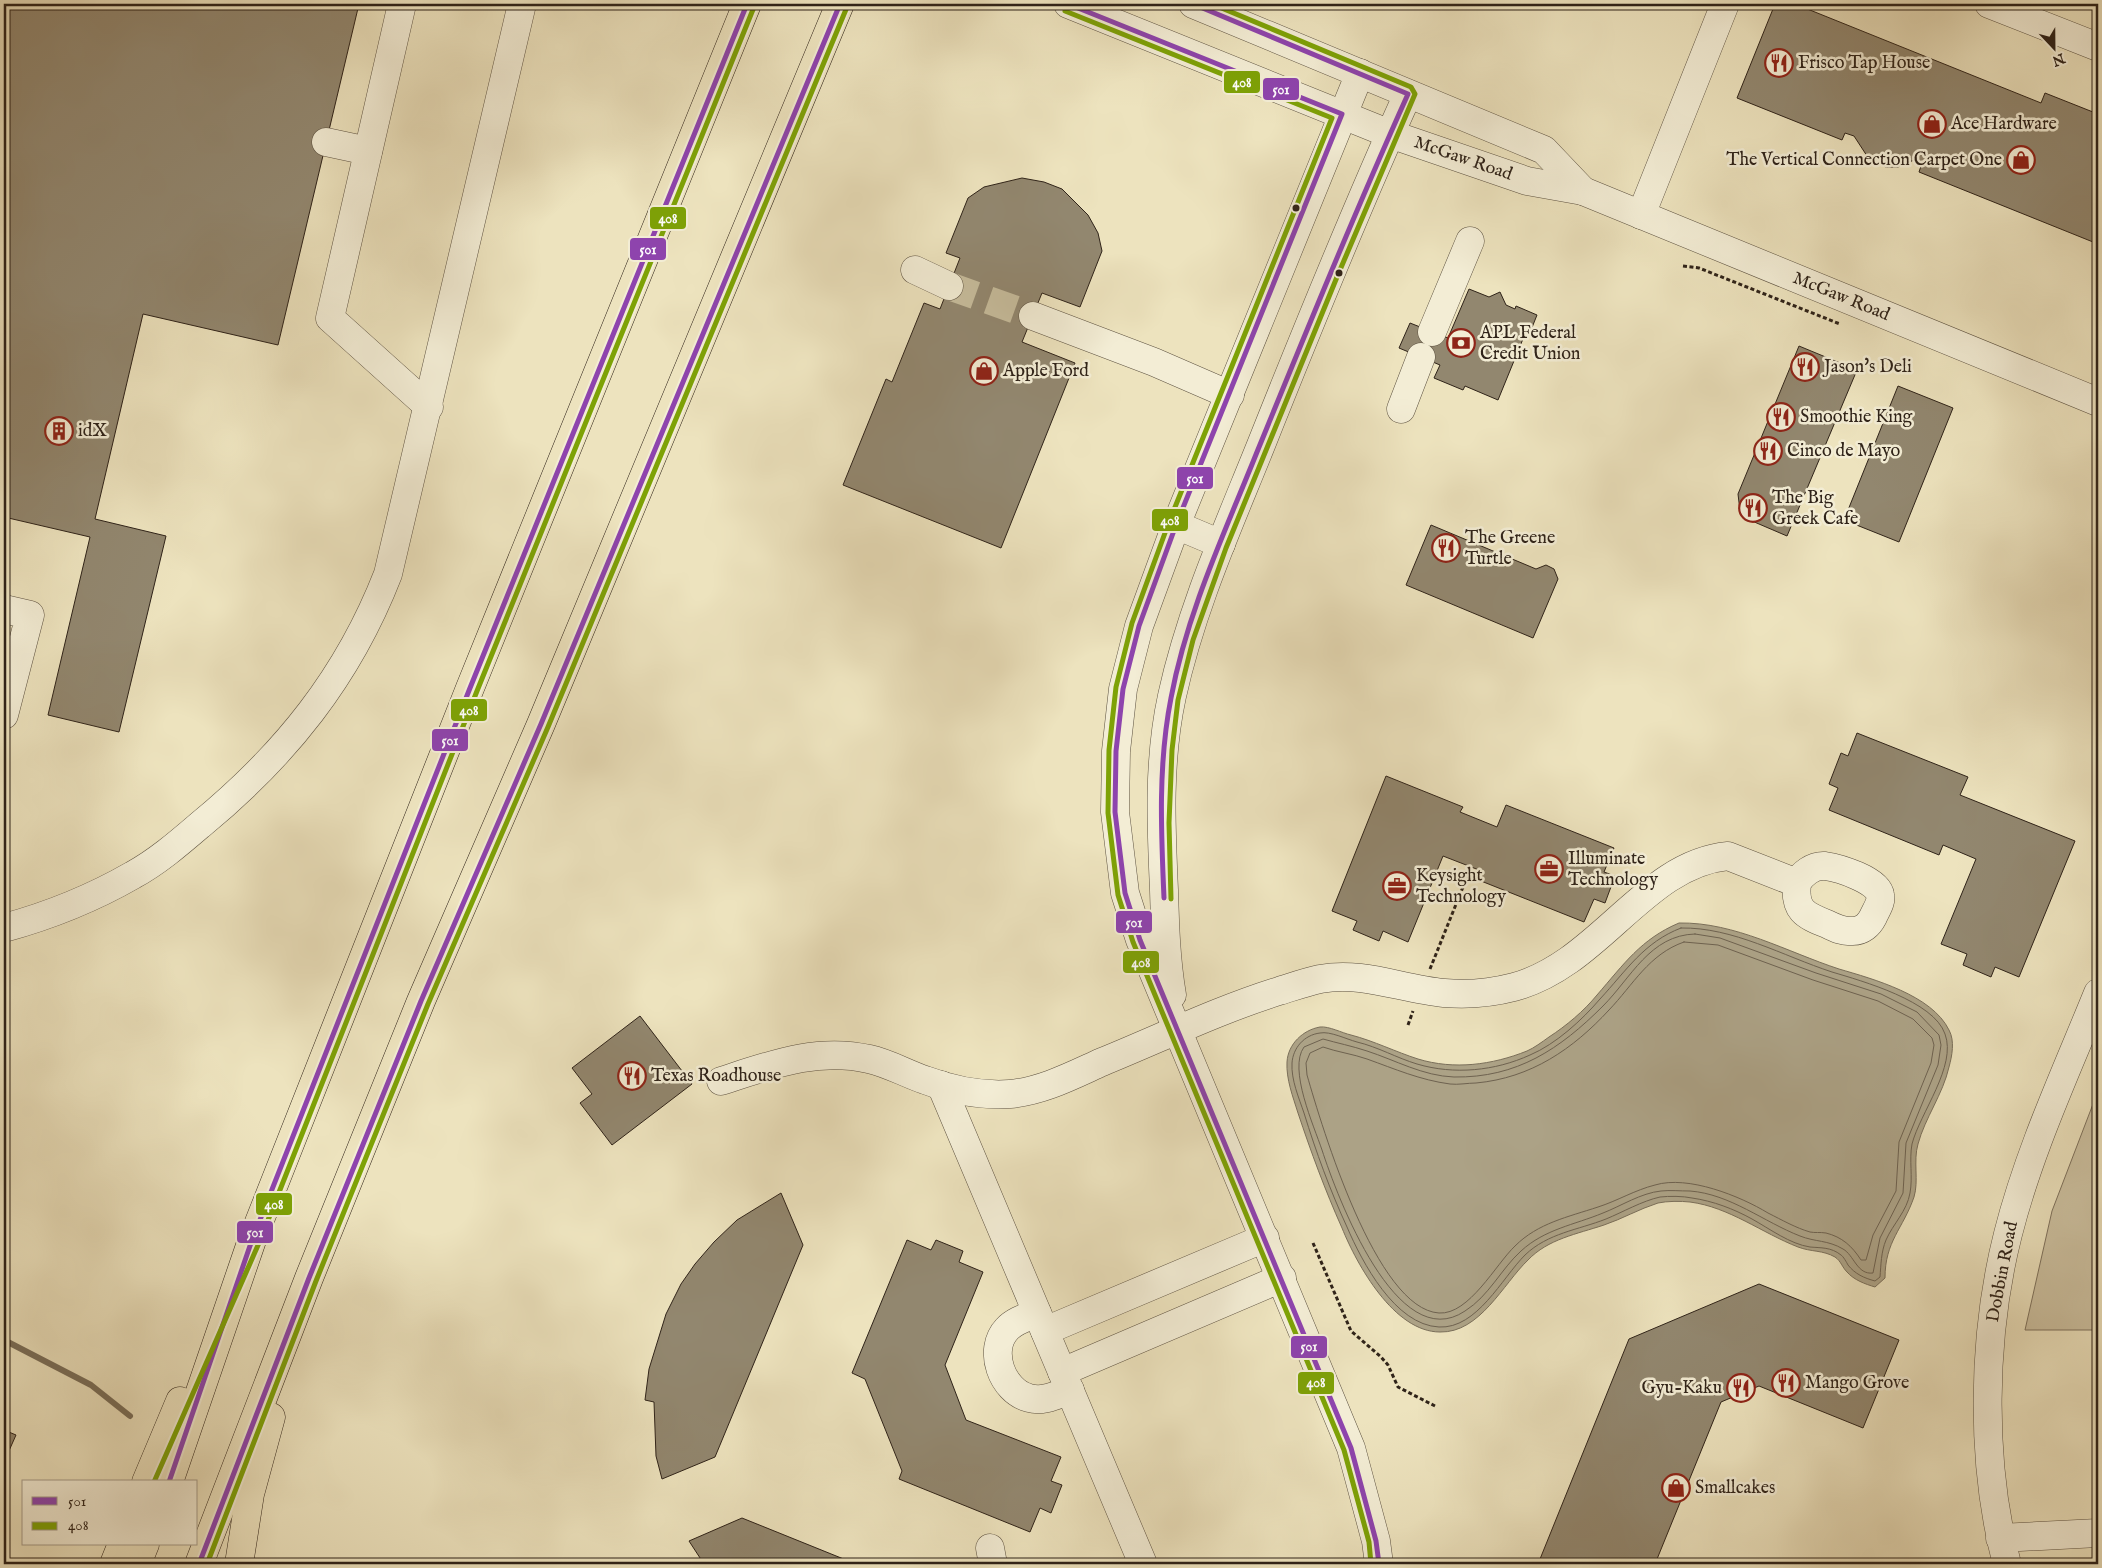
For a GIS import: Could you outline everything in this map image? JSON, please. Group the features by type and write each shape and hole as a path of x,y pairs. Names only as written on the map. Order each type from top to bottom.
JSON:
{"main road":[{"path":"147,1480 252,1240 736,16 747,4"},
{"path":"199,1564 309,1278 421,1001 541,724 840,4"},
{"path":"170,1480 252,1240"},
{"path":"239,1564 250,1494 309,1278"},
{"path":"114,1564 121,1546"},
{"path":"137,1564 144,1546"}],"street":[{"path":"402,4 330,318 429,407"},
{"path":"4,928 91,897 134,875 172,848 222,806 263,767 306,718 343,668 371,617 388,574 429,407 522,4"},
{"name":"McGaw Road","path":"1068,4 1390,134 1527,181 1583,192 2098,402"},
{"name":"McGaw Road","path":"1193,4 1544,150 1583,192"},
{"path":"1641,215 1725,4"},
{"path":"1989,4 2098,47"},
{"path":"1360,73 1176,525 1139,626 1123,689 1116,752 1115,812 1125,893 1143,948 1282,1278 1351,1448 1376,1541 1379,1564"},
{"path":"1178,1030 1170,980 1166,935 1160,814 1164,754 1172,698 1186,640 1221,544 1292,366 1408,94"},
{"path":"326,142 368,151"},
{"path":"1432,332 1470,241"},
{"path":"915,270 949,286"},
{"path":"1033,316 1154,362 1230,395"},
{"path":"1401,409 1421,357"},
{"path":"1176,525 1221,544"},
{"path":"4,609 30,615 4,715"},
{"path":"721,1081 774,1064 828,1053 872,1059 965,1092 990,1095 1033,1090 1238,1004 1319,979 1344,976 1364,977 1443,993 1470,994 1493,992 1534,980 1580,953 1662,882 1688,866 1716,857 1728,856 1797,883"},
{"name":"Dobbin Road","path":"2007,1564 2000,1538 1993,1486 1989,1420 1990,1356 1996,1297 2008,1235 2026,1174 2098,993"},
{"path":"941,1085 1143,1564"},
{"path":"1265,1238 1041,1322 1015,1322 1006,1330 1000,1342 997,1357 1001,1371 1007,1382 1017,1392 1028,1398 1048,1398 1066,1381 1282,1278"},
{"path":"2000,1538 2098,1533"}],"path":[{"path":"1683,266 1699,268 1846,327"},
{"path":"1430,970 1471,867"},
{"path":"1312,1243 1351,1331 1381,1357 1398,1386 1435,1406"}],"shaded area":[{"path":"2098,1091 2098,1330 2025,1330 2052,1211"}],"water":[{"path":"1679,923 1720,927 1741,933 1839,969 1884,983 1916,998 1929,1007 1941,1018 1949,1030 1952,1053 1949,1067 1943,1087 1921,1134 1916,1157 1914,1197 1891,1245 1885,1278 1875,1287 1867,1285 1850,1275 1837,1259 1830,1255 1798,1247 1718,1209 1690,1202 1666,1202 1651,1205 1611,1223 1563,1238 1545,1247 1528,1260 1490,1305 1467,1325 1454,1330 1440,1332 1423,1329 1407,1321 1379,1294 1367,1277 1349,1243 1318,1171 1289,1081 1287,1062 1293,1044 1308,1031 1324,1027 1360,1037 1418,1059 1445,1064 1487,1063 1514,1056 1532,1048 1568,1023 1586,1007 1634,953 1666,929"}],"building":[{"name":"idX","path":"4,4 359,4 278,345 143,314 95,519 166,536 119,732 48,715 90,537 4,517"},
{"path":"1775,4 1795,4 2041,103 2045,93 2098,114 2098,244 1919,172 1922,163 1914,160 1898,167 1886,167 1869,159 1854,136 1845,133 1842,140 1737,98"},
{"name":"Apple Ford","path":"1022,178 1044,182 1062,189 1088,215 1098,233 1102,251 1080,307 1042,293 1022,342 1075,363 1001,548 843,485 886,379 892,382 924,303 940,309 960,258 946,253 968,198 984,187"},
{"name":"APL Federal Credit Union","path":"1469,289 1489,297 1500,292 1506,305 1515,309 1516,306 1537,315 1529,335 1525,334 1498,400 1465,386 1463,390 1434,378 1440,365 1399,348 1410,323 1448,338"},
{"path":"1799,346 1857,370 1787,536 1745,518 1740,511 1738,494"},
{"path":"1898,386 1953,408 1899,542 1844,520"},
{"path":"1431,525 1536,569 1546,565 1554,569 1558,579 1533,638 1406,585"},
{"path":"1857,733 1968,777 1960,795 2075,841 2019,977 1995,967 1991,977 1963,965 1967,954 1941,944 1976,859 1943,845 1939,855 1829,810 1838,788 1829,784 1841,753 1848,756"},
{"path":"1386,776 1463,807 1460,812 1497,827 1506,805 1614,848 1604,872 1615,876 1605,903 1594,899 1584,922 1476,879 1479,870 1443,856 1408,942 1383,931 1379,941 1353,930 1357,921 1332,911"},
{"name":"Texas Roadhouse","path":"640,1016 692,1084 612,1145 580,1103 592,1094 572,1068"},
{"path":"781,1193 803,1245 715,1457 662,1479 656,1456 654,1402 645,1400 649,1369 666,1314 681,1284 714,1242 737,1220"},
{"path":"907,1240 931,1250 936,1240 963,1251 959,1262 983,1272 945,1365 966,1420 1061,1457 1051,1481 1062,1485 1051,1513 1040,1508 1030,1532 899,1479 902,1471 865,1379 852,1373"},
{"path":"1759,1284 1899,1340 1863,1428 1759,1386 1721,1402 1655,1564 1538,1564 1629,1339"},
{"path":"4,1430 16,1435 4,1462"},
{"path":"742,1518 856,1564 704,1564 689,1541"}],"waterway":[{"path":"4,1340 91,1385 130,1416"}],"tunnel":[{"path":"949,286 1033,316"}],"transit line":[{"name":"501","path":"170,1480 252,1240 470,688 747,4"},
{"name":"501","path":"199,1564 309,1278 421,1001 541,724 840,4"},
{"name":"501","path":"1068,4 1342,114 1176,525 1139,626 1123,689 1116,751 1115,812 1125,893 1140,940 1351,1448 1376,1541 1379,1564"},
{"name":"501","path":"1164,898 1161,823 1164,748 1171,698 1187,635 1197,603 1232,512 1331,272 1408,94 1193,4"},
{"name":"408","path":"1171,899 1169,823 1172,750 1178,700 1193,640 1226,548 1337,277 1415,94 1411,87 1212,4"},
{"name":"408","path":"155,1480 259,1243 477,691 754,7"},
{"name":"408","path":"207,1564 316,1281 428,1004 548,727 847,7"},
{"name":"408","path":"1065,11 1332,118 1169,522 1132,623 1116,687 1109,750 1108,813 1118,895 1133,942 1344,1450 1369,1542 1371,1564"}],"place":[{"name":"Frisco Tap House","path":"1779,63"},
{"name":"Ace Hardware","path":"1932,124"},
{"name":"The Vertical Connection Carpet One","path":"2021,160"},
{"name":"APL Federal Credit Union","path":"1461,343"},
{"name":"Jason's Deli","path":"1805,367"},
{"name":"Apple Ford","path":"984,371"},
{"name":"Smoothie King","path":"1781,417"},
{"name":"idX","path":"59,431"},
{"name":"Cinco de Mayo","path":"1768,451"},
{"name":"The Big Greek Cafe","path":"1753,508"},
{"name":"The Greene Turtle","path":"1446,548"},
{"name":"Illuminate Technology","path":"1549,869"},
{"name":"Keysight Technology","path":"1397,886"},
{"name":"Texas Roadhouse","path":"632,1076"},
{"name":"Mango Grove","path":"1786,1383"},
{"name":"Gyu-Kaku","path":"1741,1388"},
{"name":"Smallcakes","path":"1676,1488"}]}
